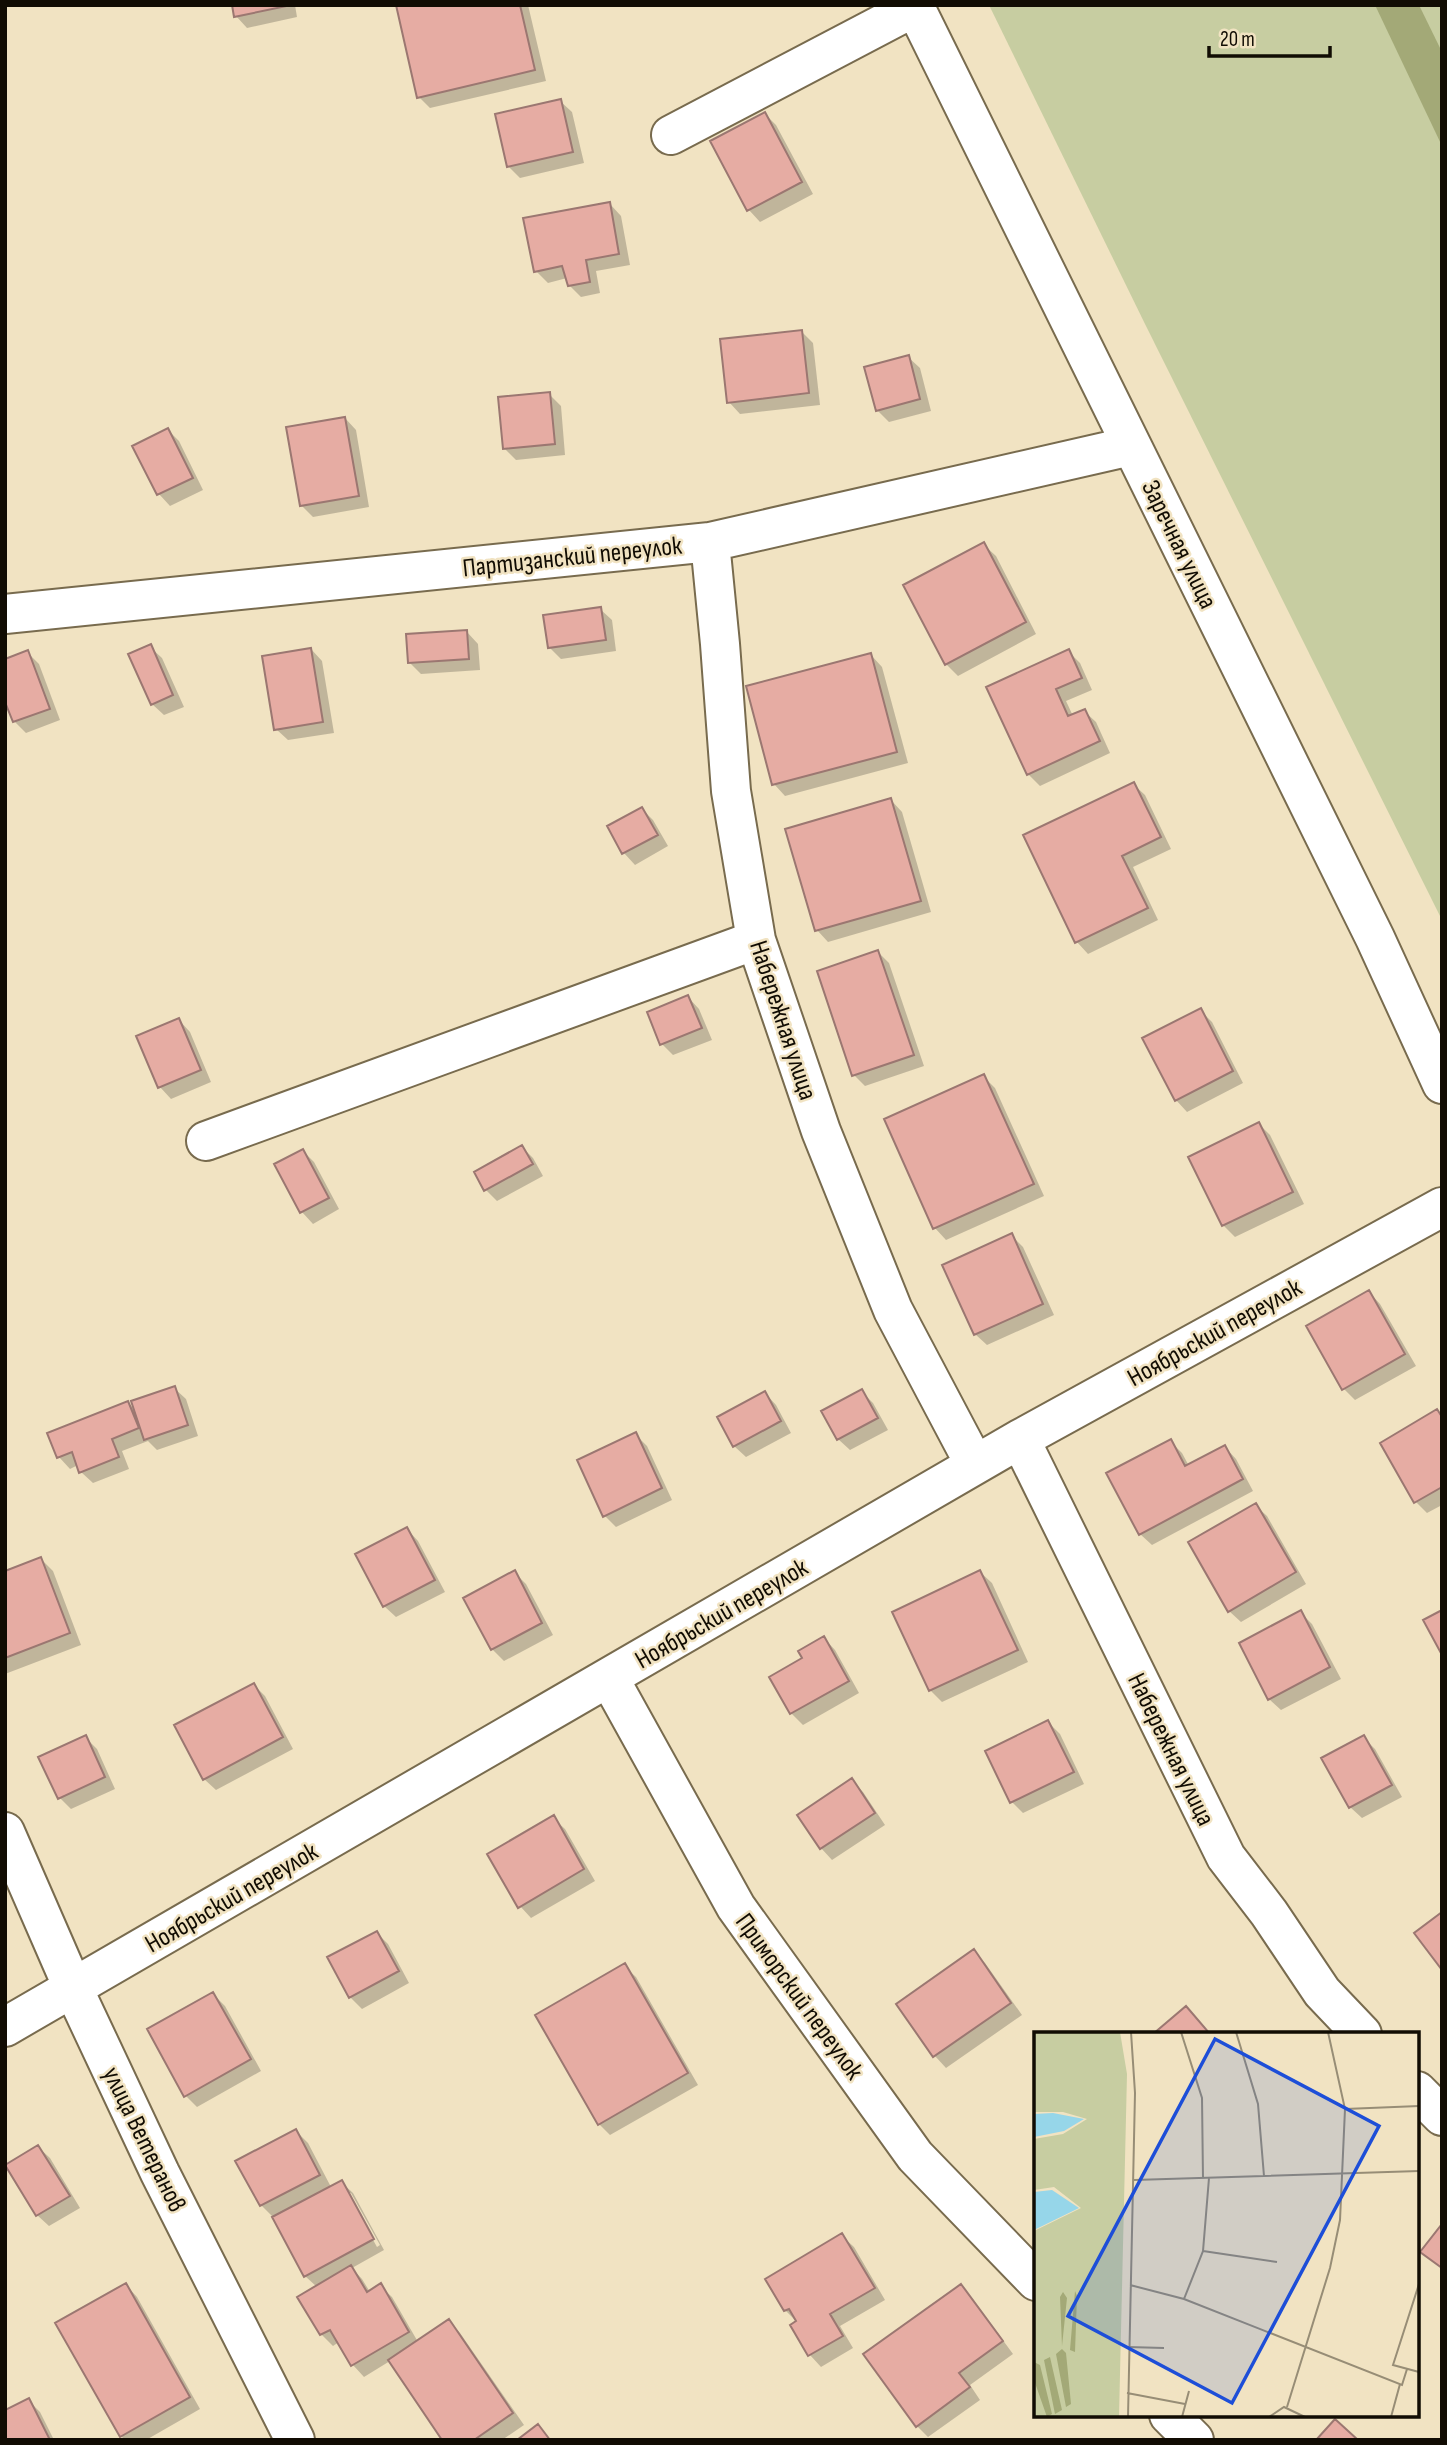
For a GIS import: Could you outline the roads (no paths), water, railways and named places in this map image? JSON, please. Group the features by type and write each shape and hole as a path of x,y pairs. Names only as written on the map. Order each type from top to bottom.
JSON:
{"street":[{"path":"671,135 915,6"},
{"name":"Заречная улица","path":"915,6 1375,938 1442,1084"},
{"name":"Партизанский переулок","path":"5,614 710,542 1131,446"},
{"name":"Набережная улица","path":"710,542 731,791 756,940 821,1131 893,1310 975,1465"},
{"path":"206,1141 756,940"},
{"name":"Ноябрьский переулок","path":"5,2027 1020,1439 1442,1207"},
{"name":"Набережная улица","path":"1020,1439 1226,1857 1269,1913 1322,1992 1360,2032"},
{"name":"Приморский переулок","path":"609,1678 736,1907 915,2156 1034,2279"},
{"name":"улица Ветеранов","path":"5,1832 73,1988 160,2173 292,2439"},
{"path":"1419,2093 1442,2116"},
{"path":"1170,2417 1194,2440"}]}
